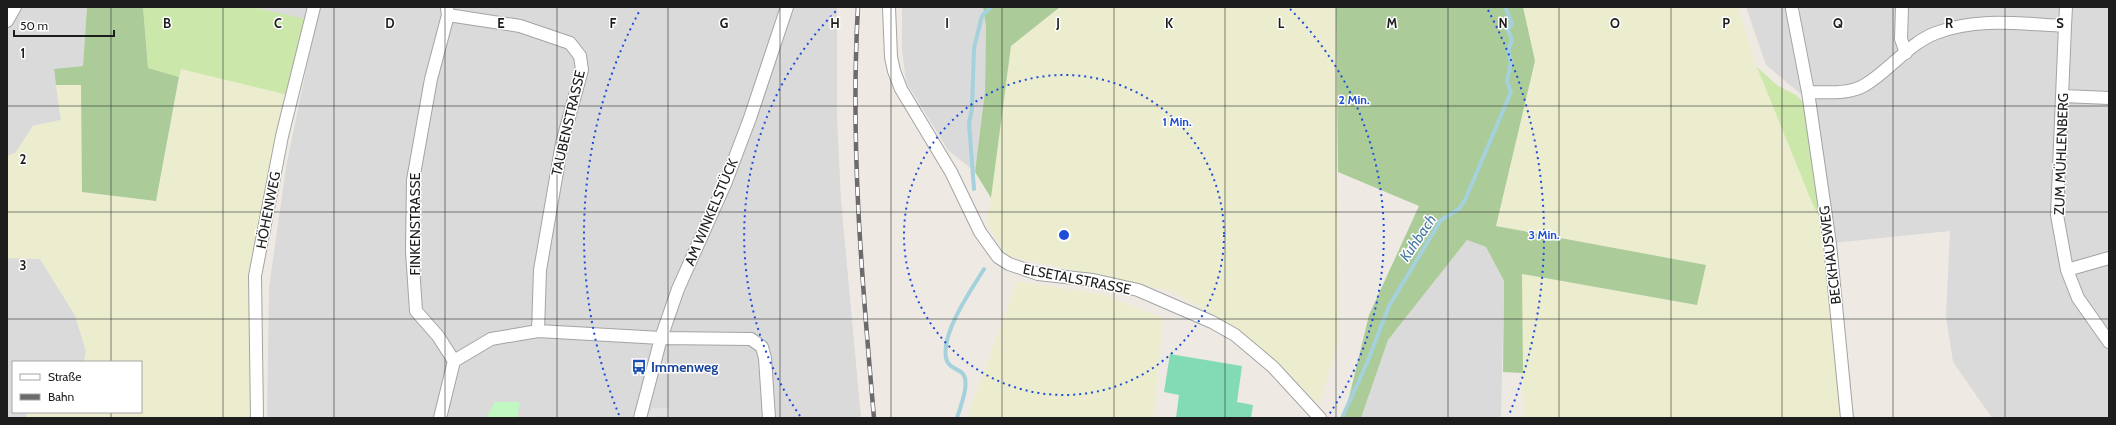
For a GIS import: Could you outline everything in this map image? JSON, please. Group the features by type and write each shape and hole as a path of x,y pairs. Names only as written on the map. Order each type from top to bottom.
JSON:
{"street":[{"path":"7,21 15,7"},
{"name":"HÖHENWEG","path":"257,418 255,276 282,136 314,7"},
{"name":"AM WINKELSTÜCK","path":"640,418 661,338 678,289 725,184 787,7"},
{"name":"ELSETALSTRASSE","path":"889,7 891,57 894,71 901,89 951,172 980,232 998,257 1009,264 1038,274 1093,280 1138,290 1212,322 1235,335 1273,367 1320,418"},
{"path":"1902,7 1901,39 1906,53"},
{"name":"ZUM MÜHLENBERG","path":"2066,7 2057,215 2066,270 2078,298 2109,342"},
{"name":"BECKHAUSWEG","path":"1792,9 1808,92 1830,244 1847,418"},
{"name":"TAUBENSTRASSE","path":"447,11 520,26 570,43 580,56 582,70 562,143 540,270 538,331"},
{"name":"FINKENSTRASSE","path":"447,11 431,79 413,180 412,251 416,311 438,336 454,361"},
{"path":"1808,92 1843,92 1864,85 1934,34 1960,26 1994,22 2065,26"},
{"path":"2063,96 2109,98"},
{"path":"2066,270 2109,258"},
{"path":"440,418 454,361 491,339 538,331 661,338 751,339 762,347 765,358 769,418"}],"shaded area":[{"path":"7,7 87,7 83,66 54,70 61,120 33,126 15,154 7,156"},
{"path":"252,7 837,7 837,119 841,200 861,418 267,418 269,288 286,167 316,22"},
{"path":"902,7 983,7 986,27 985,91 975,172 948,150 906,82 902,49"},
{"path":"1746,7 2109,7 2109,418 1992,418 1953,362 1946,317 1950,231 1833,243 1808,100 1766,65"},
{"path":"1467,240 1486,247 1504,281 1501,418 1361,418 1388,340"},
{"path":"7,258 40,259 75,315 86,351 84,361 12,361 12,413 27,413 26,418 7,418"},
{"path":"652,408 669,408 669,415 649,418"}],"green space":[{"path":"87,7 143,7 148,68 179,77 156,201 82,192 81,85 56,85 54,69 83,66"},
{"path":"143,7 252,7 306,19 288,95 181,69 179,77 148,68"},
{"path":"983,7 1060,7 1011,46 991,198 975,172 985,91 986,27"},
{"path":"1060,7 1336,7 1340,338 1319,405 1295,380 1237,328 1171,291 1006,256 987,224 1011,46"},
{"path":"1336,7 1523,7 1535,61 1496,226 1706,265 1697,305 1522,274 1523,373 1503,372 1504,281 1486,247 1467,240 1388,340 1361,418 1344,418 1369,315 1419,206 1338,172"},
{"path":"1523,7 1738,7 1757,67 1813,205 1824,225 1842,418 1523,418 1521,274 1696,305 1706,265 1496,226 1535,61"},
{"path":"1757,67 1778,86 1796,95 1805,104 1824,225 1813,205"},
{"path":"181,69 288,95 248,280 253,418 26,418 27,413 142,413 142,361 84,361 86,351 75,315 40,259 7,258 7,156 15,153 33,126 61,120 56,85 81,85 82,192 156,201"},
{"path":"1017,281 1105,295 1163,318 1154,418 967,418"},
{"path":"1170,354 1242,366 1237,402 1253,405 1251,418 1176,418 1179,395 1164,392"},
{"path":"495,402 520,402 517,418 486,418"}],"waterway":[{"path":"974,189 969,123 972,109 974,48 982,16 991,7"},
{"name":"Kuhbach","path":"1342,418 1367,363 1389,306 1441,220 1459,209 1465,200 1511,92 1507,81 1511,63 1508,51 1512,40 1508,30 1512,23 1505,7"},
{"path":"957,418 964,394 965,381 961,372 952,367 947,361 946,348 948,336 958,312 984,269"}],"railway":[{"path":"858,7 855,110 856,162 865,315 874,418"}],"place":[{"name":"Immenweg","path":"639,367"}]}
